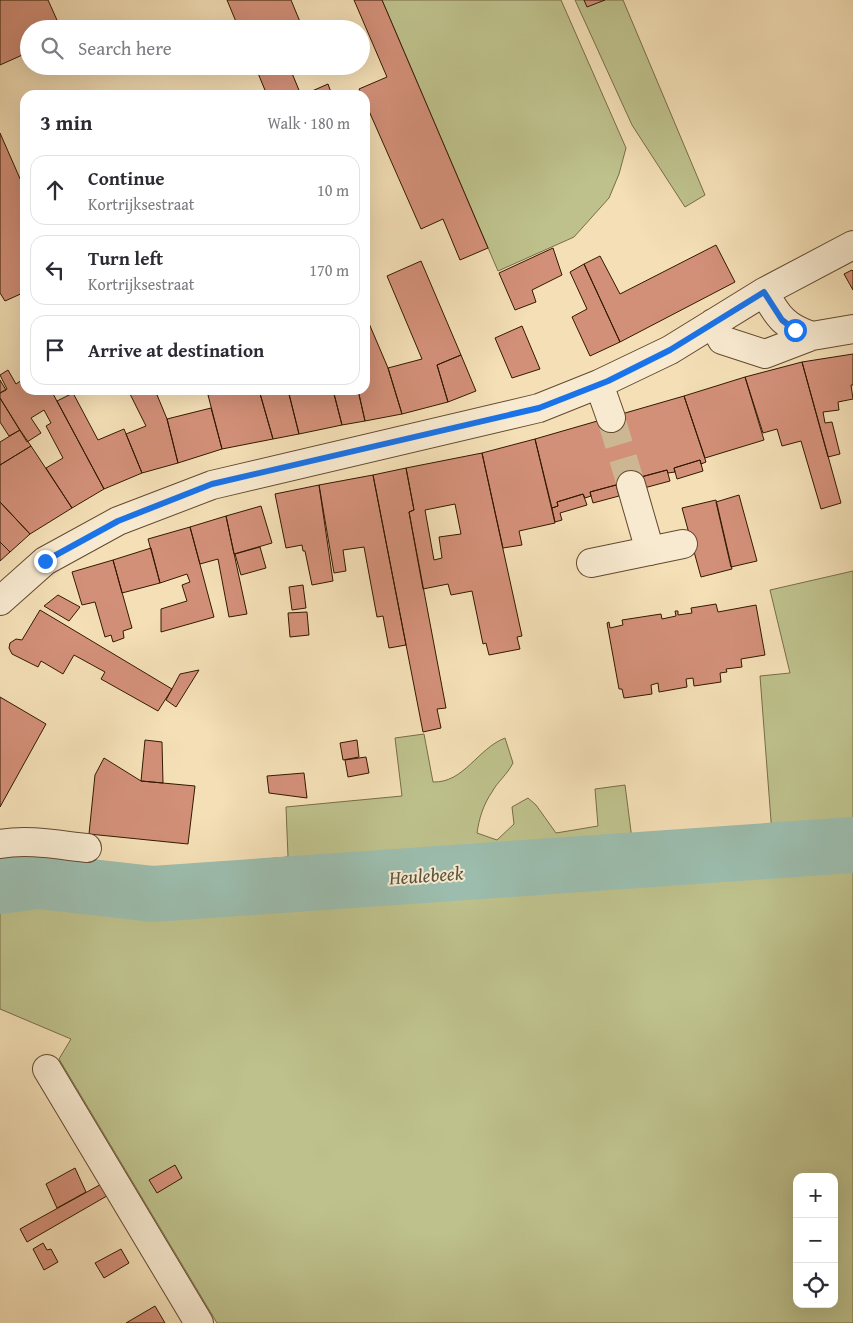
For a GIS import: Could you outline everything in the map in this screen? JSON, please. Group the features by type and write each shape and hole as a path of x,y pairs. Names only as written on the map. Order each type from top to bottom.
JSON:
{"street":[{"path":"0,601 45,561 118,521 212,484 539,408 599,384 670,350 764,292 853,245"},
{"path":"764,292 782,320 795,330 812,336"},
{"path":"713,323 722,340 765,354 812,336 853,329"},
{"path":"599,384 611,418"},
{"path":"631,485 650,552"},
{"path":"592,563 683,544"},
{"path":"0,844 41,842 87,848"},
{"path":"47,1069 199,1323"}],"green space":[{"path":"382,0 561,0 626,148 619,174 609,198 574,237 498,271"},
{"path":"575,0 623,0 705,195 685,207 632,125"},
{"path":"853,571 853,830 772,834 760,676 790,673 770,590"},
{"path":"424,734 433,782 444,781 453,777 495,743 505,738 513,763 486,802 480,817 477,833 497,840 514,824 512,807 528,798 536,805 556,833 598,826 595,789 625,785 633,847 411,868 188,882 141,881 47,873 0,876 0,858 29,854 56,856 113,868 184,866 288,857 286,807 402,796 395,738"},
{"path":"853,862 853,1323 217,1323 59,1059 71,1039 0,1009 0,896 29,892 82,898 158,912 379,900 771,867"}],"building":[{"path":"0,0 48,0 57,20 20,20 20,56 0,65"},
{"path":"227,0 291,0 299,20 235,20"},
{"path":"354,0 382,0 488,248 460,260 443,219 421,229 370,113 370,90 359,89 387,77 370,37 370,20 363,20"},
{"path":"584,0 605,0 587,7"},
{"path":"259,75 293,75 299,90 265,90"},
{"path":"328,84 330,90 314,90"},
{"path":"0,133 20,179 20,294 5,301 0,293"},
{"path":"716,245 735,282 620,342 584,264 600,256 620,294"},
{"path":"553,248 562,275 532,290 536,302 515,310 499,273"},
{"path":"421,261 461,355 437,365 448,402 402,414 388,368 422,359 387,276"},
{"path":"584,264 620,342 590,356 572,317 587,309 570,272"},
{"path":"853,271 853,290 844,274"},
{"path":"370,326 388,368 402,414 365,421 359,395 370,395"},
{"path":"522,326 540,369 512,378 495,338"},
{"path":"853,354 853,385 851,385 853,399 838,402 839,410 823,412 825,423 832,422 840,454 828,457 802,362"},
{"path":"461,355 476,391 448,402 437,365"},
{"path":"802,362 841,503 821,509 801,441 782,446 777,429 763,433 745,377"},
{"path":"8,370 16,384 20,381 20,395 54,395 104,489 72,508 46,468 63,458 46,426 51,423 44,410 31,418 41,433 27,442 0,398 0,393 7,389 0,375"},
{"path":"745,377 764,440 705,458 684,396"},
{"path":"0,380 6,390 0,393"},
{"path":"69,395 74,395 98,440 124,429 142,473 104,489 57,401"},
{"path":"130,395 157,395 167,419 178,463 142,473 126,434 146,426"},
{"path":"208,395 260,395 273,439 222,449"},
{"path":"260,395 289,395 299,434 273,439"},
{"path":"289,395 334,395 342,425 299,434"},
{"path":"334,395 359,395 365,421 342,425"},
{"path":"684,396 706,462 701,464 700,460 674,468 675,472 668,473 667,470 641,477 639,483 617,488 616,485 590,492 591,496 585,498 583,494 557,502 558,506 552,508 535,439"},
{"path":"0,398 20,430 9,436 0,422"},
{"path":"211,408 222,449 178,463 167,419"},
{"path":"20,430 31,446 0,465 0,442"},
{"path":"535,439 555,523 519,531 522,545 503,548 482,453"},
{"path":"31,446 72,508 30,534 0,502 0,465"},
{"path":"482,453 522,636 517,637 520,649 489,655 486,643 483,644 472,591 451,595 448,584 423,589 409,512 414,510 406,468","holes":["455,504 461,534 439,537 442,558 434,560 425,510"]},
{"path":"700,460 703,471 677,479 674,468"},
{"path":"406,468 414,510 409,512 446,708 437,709 441,728 423,732 373,475"},
{"path":"667,470 670,481 644,488 641,477"},
{"path":"373,475 406,645 389,648 383,616 377,617 364,547 343,550 346,571 334,573 319,485"},
{"path":"319,485 333,581 312,585 302,545 286,548 275,494"},
{"path":"616,485 619,496 593,503 590,492"},
{"path":"583,494 587,505 560,513 562,520 555,522 552,508 558,506 557,502"},
{"path":"739,495 757,561 731,567 716,502"},
{"path":"716,500 732,569 701,577 682,508"},
{"path":"0,502 30,534 10,552 0,542"},
{"path":"261,506 272,543 234,554 226,516"},
{"path":"226,516 247,614 229,617 218,559 200,564 190,527"},
{"path":"190,527 214,617 161,632 161,609 187,601 182,585 190,582 187,574 160,583 148,539"},
{"path":"0,542 10,552 0,561"},
{"path":"260,547 266,568 241,575 235,554"},
{"path":"151,548 160,583 122,593 113,560"},
{"path":"113,560 132,628 123,631 124,638 113,642 111,635 105,637 95,602 82,605 72,572"},
{"path":"303,585 306,608 292,610 289,587"},
{"path":"58,595 80,607 69,621 44,606"},
{"path":"716,604 718,612 756,605 765,655 741,659 742,667 726,669 727,672 720,673 721,682 694,686 693,678 686,679 687,687 659,692 658,683 651,685 652,694 624,698 622,689 619,689 607,623 609,622 610,628 623,625 622,620 661,614 662,619 676,616 675,611 678,611 678,615 692,613 691,608"},
{"path":"40,610 172,689 158,711 101,679 105,672 74,655 63,674 41,661 38,667 12,654 9,648 10,643 16,639 22,640"},
{"path":"307,612 309,635 290,637 288,613"},
{"path":"199,670 176,707 166,700 180,674"},
{"path":"0,697 46,724 0,807"},
{"path":"145,740 162,742 163,783 141,781"},
{"path":"357,740 359,757 343,760 340,743"},
{"path":"366,757 369,773 348,777 345,760"},
{"path":"104,758 141,781 195,786 188,844 89,834 95,775"},
{"path":"304,773 307,798 269,793 267,776"},
{"path":"175,1165 182,1178 157,1193 149,1180"},
{"path":"75,1168 86,1192 57,1208 46,1184"},
{"path":"105,1182 112,1193 27,1242 20,1229"},
{"path":"43,1243 47,1250 51,1249 58,1262 44,1270 33,1249"},
{"path":"121,1249 129,1263 104,1278 95,1263"},
{"path":"155,1306 165,1323 126,1323"}],"waterway":[{"name":"Heulebeek","path":"0,886 38,881 153,894 853,845"}],"tunnel":[{"path":"611,418 631,485"}],"route":[{"path":"45,561 118,521 212,484 539,408 608,381 670,350 764,292 782,320 795,330"}]}
